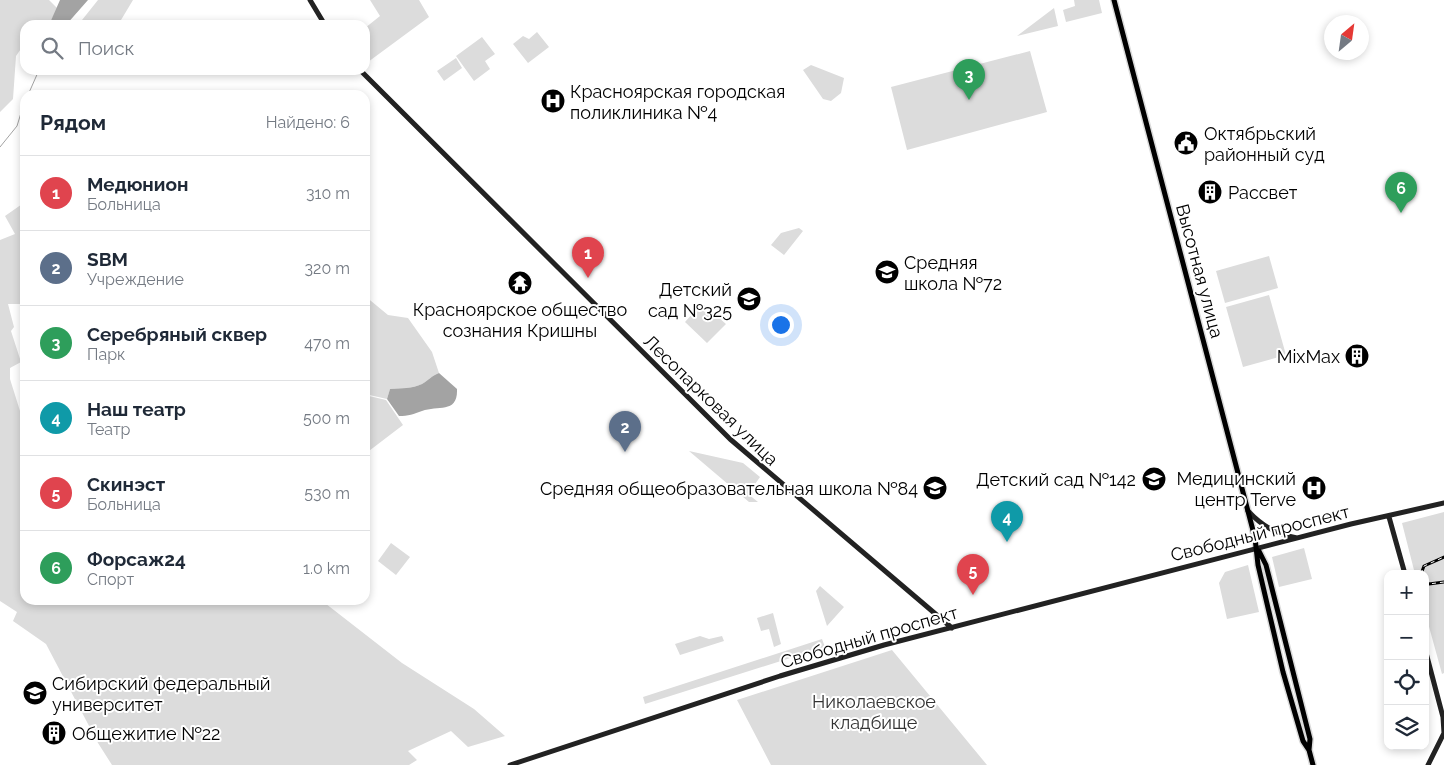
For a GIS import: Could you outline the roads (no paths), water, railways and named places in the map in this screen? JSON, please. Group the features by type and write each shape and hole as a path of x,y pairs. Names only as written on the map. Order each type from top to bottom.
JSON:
{"main road":[{"path":"310,0 322,20"},
{"name":"Высотная улица","path":"1114,0 1258,548"},
{"name":"Лесопарковая улица","path":"365,75 730,439 952,628"},
{"name":"Свободный проспект","path":"510,765 780,676 895,642 1444,502"},
{"path":"1248,511 1266,528 1275,533 1297,538"},
{"path":"1389,517 1404,570"},
{"path":"1258,548 1258,565 1283,672 1303,741 1309,750"},
{"path":"1258,548 1266,565 1310,739 1309,750 1312,765"},
{"path":"1428,660 1443,717 1444,733 1428,765"}],"waterway":[{"path":"30,90 37,75"},
{"path":"0,147 17,126 20,116"}],"railway":[{"path":"1422,570 1424,566 1444,557"},
{"path":"1429,584 1444,582"}],"place":[{"name":"Серебряный сквер","path":"969,100"},
{"name":"Красноярская городская поликлиника №4","path":"553,101"},
{"name":"Октябрьский районный суд","path":"1186,143"},
{"name":"Рассвет","path":"1210,192"},
{"name":"Форсаж24","path":"1401,213"},
{"name":"Средняя школа №72","path":"887,272"},
{"name":"Медюнион","path":"588,278"},
{"name":"Красноярское общество сознания Кришны","path":"520,283"},
{"name":"Детский сад №325","path":"749,299"},
{"name":"MixMax","path":"1357,356"},
{"name":"SBM","path":"625,452"},
{"name":"Детский сад №142","path":"1154,479"},
{"name":"Средняя общеобразовательная школа №84","path":"935,488"},
{"name":"Медицинский центр Terve","path":"1314,488"},
{"name":"Наш театр","path":"1007,542"},
{"name":"Скинэст","path":"973,595"},
{"name":"Сибирский федеральный университет","path":"35,693"},
{"name":"Общежитие №22","path":"54,733"}],"park label":[{"name":"Николаевское кладбище","path":"874,711"}]}
